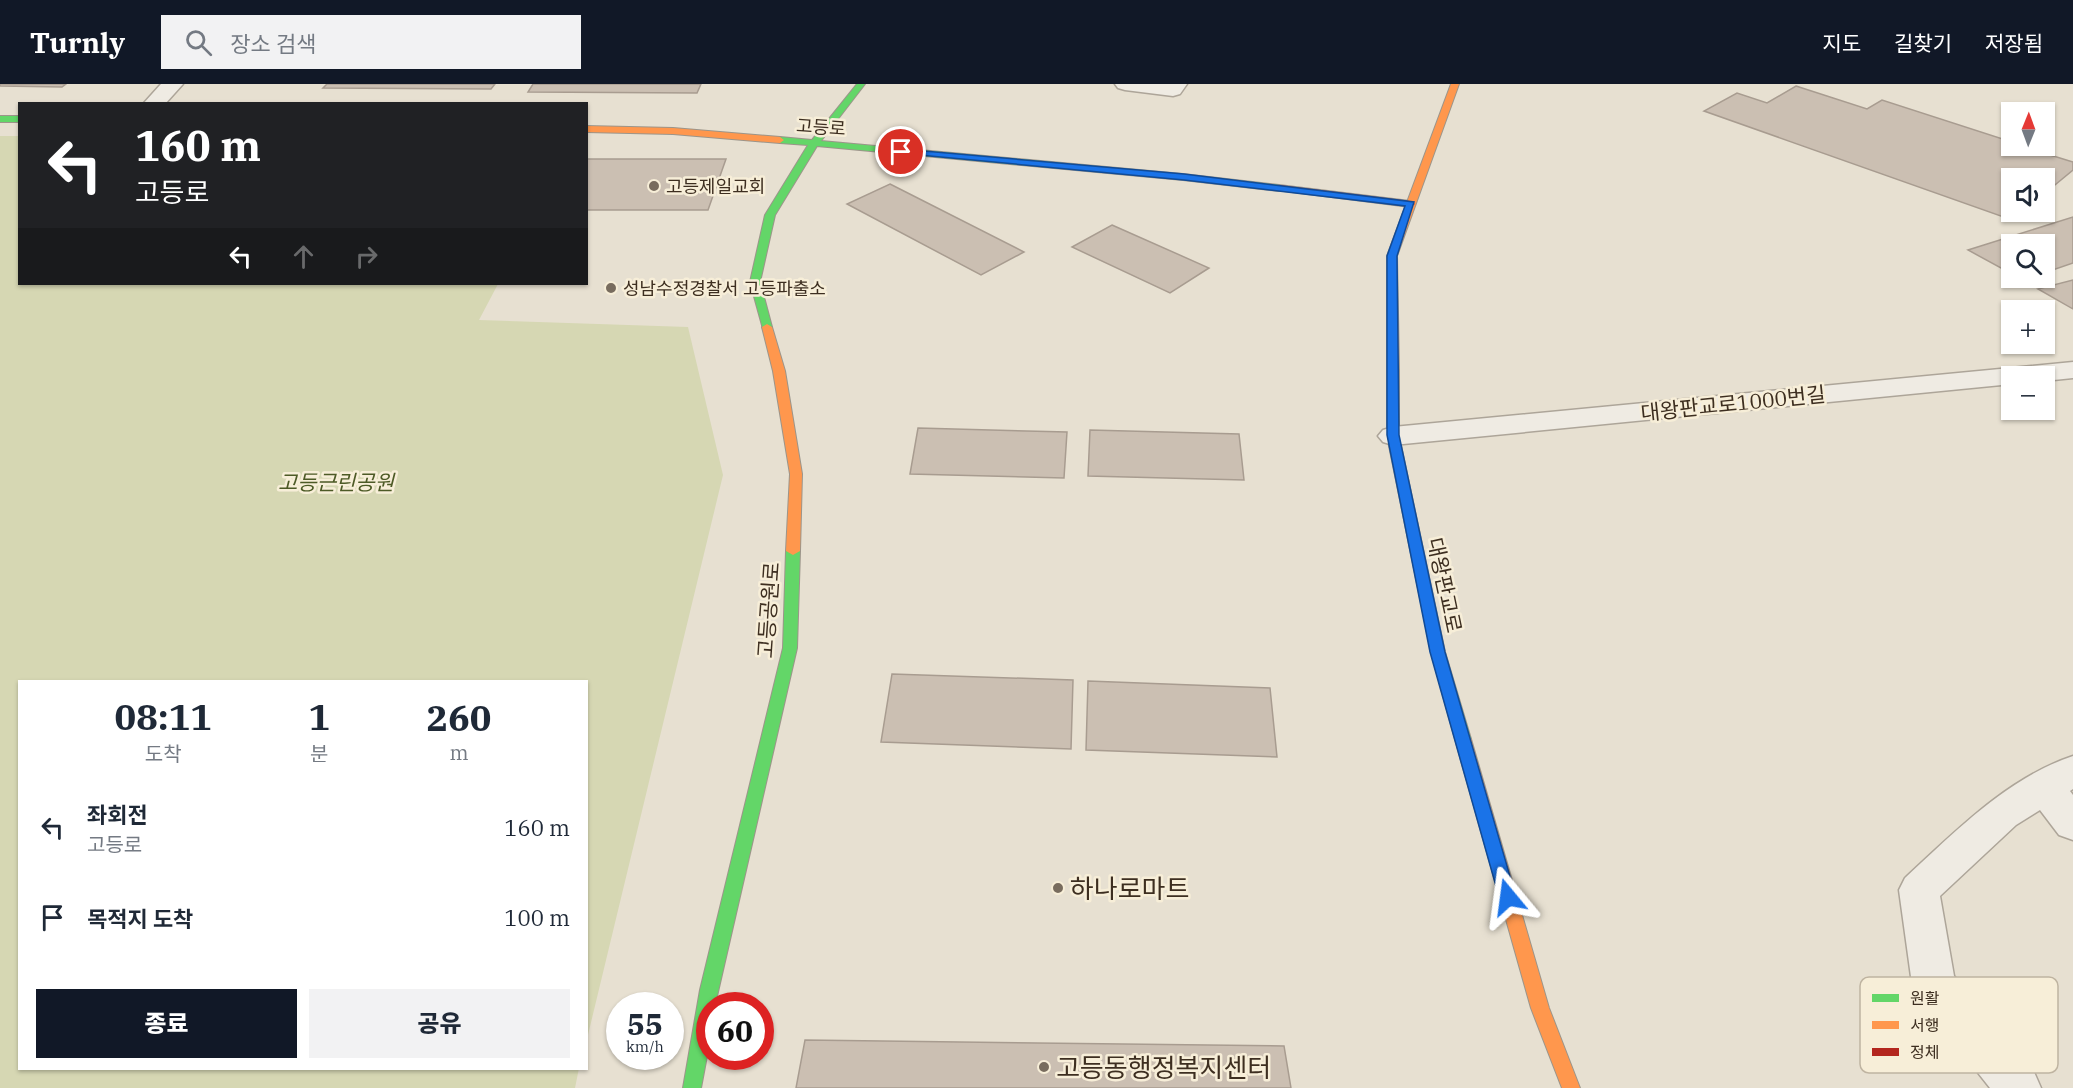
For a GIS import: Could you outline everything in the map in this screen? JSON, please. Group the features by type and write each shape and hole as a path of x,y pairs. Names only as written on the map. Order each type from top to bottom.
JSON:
{"street":[{"path":"155,102 173,84"},
{"name":"고등공원로","path":"692,1088 709,990 790,648 796,474 779,371 755,282 770,214 813,145 861,84"},
{"path":"1125,84 1173,90 1177,84"},
{"name":"대왕판교로","path":"1455,84 1392,256 1393,435 1438,652 1540,1008 1571,1088"},
{"path":"0,119 18,119"},
{"name":"고등로","path":"588,129 673,131 1184,177 1410,204"},
{"name":"대왕판교로1000번길","path":"1393,435 2073,370"},
{"path":"1933,977 1919,890 2002,814 2059,779 2073,824"},
{"path":"2006,1073 2018,1088"}],"green space":[{"name":"고등근린공원","path":"0,136 18,136 18,285 497,285 479,320 688,327 723,475 588,1035 588,680 18,680 18,1070 579,1070 575,1088 0,1088"}],"building":[{"path":"0,84 66,84 62,87 0,86"},
{"path":"327,84 495,84 491,89 323,88"},
{"path":"533,84 701,84 697,93 528,92"},
{"path":"1796,86 1867,109 1882,100 2001,138 2001,156 2054,156 2073,162 2073,170 2055,185 2055,168 2001,168 2001,216 1704,111 1737,93 1767,103"},
{"path":"588,159 726,159 708,210 588,210"},
{"path":"890,184 1024,252 981,275 847,204"},
{"path":"2073,217 2073,263 2055,269 2055,234 2019,234"},
{"path":"1112,225 1209,268 1170,293 1072,247"},
{"path":"2001,240 2001,268 1968,250"},
{"path":"2073,280 2073,309 2038,289 2055,288 2055,285"},
{"path":"918,428 1067,432 1064,478 910,474"},
{"path":"1090,430 1239,434 1244,480 1088,476"},
{"path":"892,674 1073,680 1071,749 881,742"},
{"path":"1088,681 1270,688 1277,757 1086,750"},
{"name":"고등동행정복지센터","path":"805,1040 1284,1046 1291,1088 796,1088"}],"traffic: fast":[{"path":"767,327 755,282 770,215 813,145 861,84"},
{"path":"0,119 18,119"},
{"path":"780,140 1279,188"},
{"path":"1393,370 1393,436 1438,652 1463,739"},
{"path":"692,1088 709,990 790,648 793,551"}],"traffic: slow":[{"path":"1393,370 1392,256 1455,84"},
{"path":"588,129 673,131 780,140"},
{"path":"767,327 779,371 796,474 793,551"},
{"path":"1463,739 1540,1008 1571,1088"}],"traffic: jam":[{"path":"1279,188 1410,204"}],"place":[{"name":"고등제일교회","path":"654,186"},
{"name":"성남수정경찰서 고등파출소","path":"611,288"},
{"name":"하나로마트","path":"1058,888"},
{"name":"고등동행정복지센터","path":"1044,1067"}],"route":[{"path":"901,152 1184,177 1410,204 1392,256 1393,435 1438,652 1508,897"}]}
